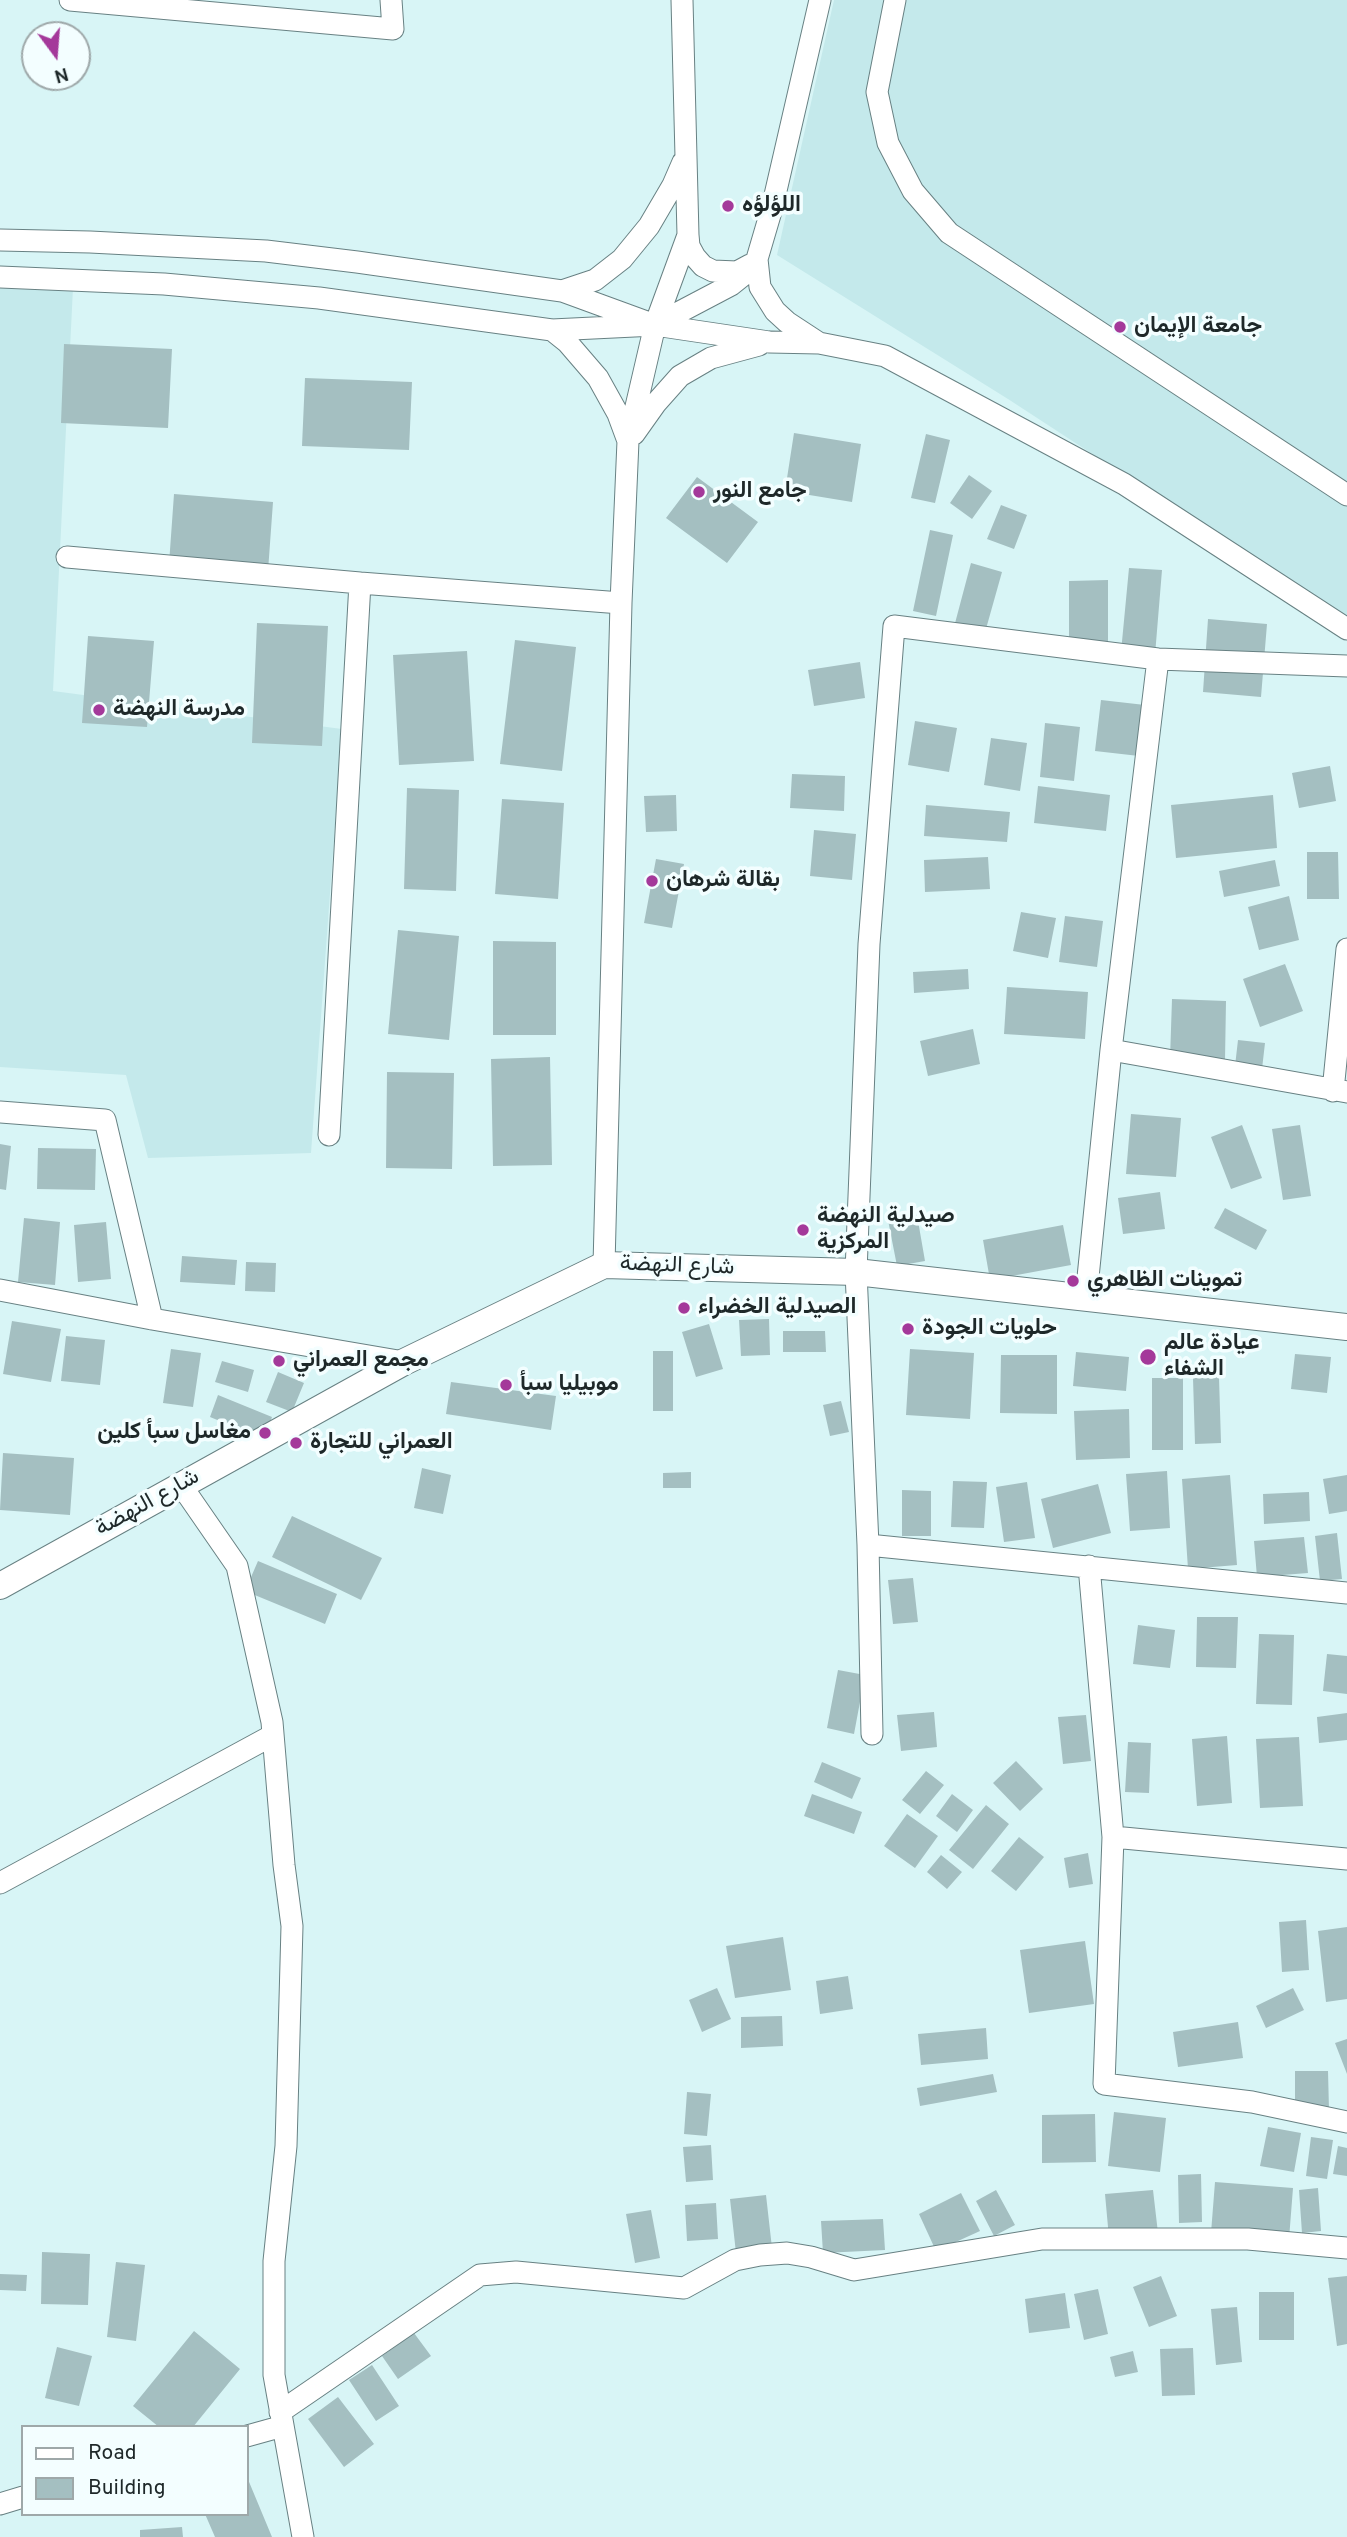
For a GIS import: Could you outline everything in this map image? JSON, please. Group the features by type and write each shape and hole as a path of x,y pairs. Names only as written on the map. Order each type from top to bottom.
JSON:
{"street":[{"path":"70,0 393,29 391,0"},
{"path":"682,0 688,235 695,257 703,266 713,271 737,272 757,259"},
{"path":"0,240 265,251 570,294 655,325 732,285 751,269 757,259 772,208 820,0"},
{"path":"895,0 877,92 888,143 913,191 949,233 1347,495"},
{"path":"570,294 595,280 622,259 662,205 687,153"},
{"path":"604,1265 621,603 628,441 655,325 688,235"},
{"path":"757,259 760,287 775,311 819,343"},
{"path":"0,277 164,284 319,298 559,330 655,325 769,342 819,343 885,356 1124,484 1347,629"},
{"path":"559,330 579,322 582,314 570,294"},
{"path":"559,330 597,378 618,414 628,441"},
{"path":"628,441 680,376 710,358 769,342"},
{"path":"67,557 621,603"},
{"path":"329,1135 360,583"},
{"path":"872,1734 868,1545 856,1272 869,944 894,626 1158,659 1347,666"},
{"path":"1087,1297 1111,1050 1158,659"},
{"path":"1111,1050 1340,1092 1347,949"},
{"path":"0,1112 105,1120 152,1319"},
{"name":"شارع النهضة","path":"0,1586 404,1362 604,1265 856,1272 1347,1326"},
{"path":"0,1290 404,1362"},
{"path":"181,1485 237,1566 273,1735 292,1926 286,2146 274,2261 274,2375 303,2537"},
{"path":"868,1545 1347,1593"},
{"path":"1089,1566 1113,1837 1104,2084 1252,2102 1347,2122"},
{"path":"0,1883 273,1735"},
{"path":"1113,1837 1347,1859"},
{"path":"248,2436 281,2419 480,2275 516,2272 684,2288 735,2260 787,2253 854,2270 1042,2239 1248,2239 1347,2248"},
{"path":"0,2504 21,2498"}],"shaded area":[{"name":"جامعة الإيمان","path":"834,0 1347,0 1347,620 1008,399 777,255"},
{"name":"مدرسة النهضة","path":"0,288 73,288 53,691 342,729 311,1153 148,1158 126,1075 0,1067"}],"building":[{"path":"64,344 172,349 168,428 61,423"},
{"path":"305,378 412,382 409,450 302,446"},
{"path":"794,433 861,444 852,502 785,491"},
{"path":"926,434 950,440 935,503 911,498"},
{"path":"969,475 992,491 972,519 950,503"},
{"path":"697,477 758,522 727,563 666,518"},
{"path":"174,494 273,502 268,571 169,564"},
{"path":"1001,505 1027,515 1014,549 987,539"},
{"path":"930,530 953,535 936,616 913,611"},
{"path":"971,563 1002,572 984,636 954,627"},
{"path":"1129,568 1162,570 1155,655 1121,652"},
{"path":"1108,580 1108,647 1069,647 1069,581"},
{"path":"1208,619 1267,624 1261,697 1203,692"},
{"path":"257,623 328,626 322,746 252,743"},
{"path":"88,636 154,641 147,727 82,723"},
{"path":"515,640 576,647 562,771 500,764"},
{"path":"467,651 474,761 399,765 393,655"},
{"path":"860,662 865,698 814,706 808,670"},
{"path":"1101,700 1145,705 1139,756 1095,751"},
{"path":"915,721 957,728 949,772 908,765"},
{"path":"1045,723 1080,727 1074,781 1040,777"},
{"path":"991,738 1027,743 1020,791 984,785"},
{"path":"1330,766 1336,801 1299,808 1292,773"},
{"path":"792,774 845,776 844,811 790,808"},
{"path":"1038,786 1110,795 1106,831 1034,823"},
{"path":"407,788 459,790 456,891 404,889"},
{"path":"676,795 677,831 646,832 644,796"},
{"path":"1273,795 1277,848 1176,858 1171,805"},
{"path":"502,799 564,803 558,899 495,894"},
{"path":"926,805 1010,812 1007,842 924,836"},
{"path":"814,830 856,834 852,880 810,876"},
{"path":"1307,852 1338,852 1339,899 1307,899"},
{"path":"988,857 990,889 925,892 924,860"},
{"path":"656,859 684,864 672,928 644,923"},
{"path":"1275,860 1280,886 1224,897 1219,871"},
{"path":"1289,896 1299,940 1259,950 1248,907"},
{"path":"1021,912 1056,918 1048,958 1013,951"},
{"path":"1065,916 1103,921 1097,967 1059,962"},
{"path":"398,930 459,936 449,1040 388,1034"},
{"path":"493,941 556,942 556,1035 493,1035"},
{"path":"1285,964 1303,1011 1260,1027 1243,979"},
{"path":"968,969 969,989 914,993 913,972"},
{"path":"1007,987 1088,992 1085,1039 1004,1034"},
{"path":"1172,999 1226,1001 1225,1060 1170,1059"},
{"path":"973,1029 980,1064 928,1076 920,1041"},
{"path":"1238,1040 1265,1043 1262,1069 1235,1066"},
{"path":"550,1057 552,1165 493,1166 491,1059"},
{"path":"387,1072 454,1073 452,1169 386,1168"},
{"path":"1131,1114 1181,1118 1176,1177 1126,1174"},
{"path":"1242,1125 1262,1178 1231,1189 1211,1137"},
{"path":"1300,1125 1311,1196 1283,1200 1272,1129"},
{"path":"0,1144 11,1146 6,1190 0,1189"},
{"path":"38,1148 96,1149 95,1190 37,1189"},
{"path":"1160,1192 1165,1229 1123,1234 1118,1198"},
{"path":"1225,1208 1267,1230 1256,1250 1214,1228"},
{"path":"917,1215 925,1261 897,1266 888,1220"},
{"path":"24,1218 60,1222 55,1285 18,1282"},
{"path":"106,1222 111,1279 78,1282 74,1225"},
{"path":"1063,1225 1071,1265 990,1280 983,1240"},
{"path":"182,1256 237,1260 235,1285 180,1282"},
{"path":"246,1262 276,1263 275,1292 245,1291"},
{"path":"769,1319 770,1355 741,1356 739,1320"},
{"path":"12,1321 61,1329 51,1382 3,1374"},
{"path":"709,1324 723,1369 696,1377 682,1332"},
{"path":"783,1331 825,1331 826,1352 783,1352"},
{"path":"66,1336 105,1340 100,1385 61,1381"},
{"path":"171,1349 201,1353 193,1407 163,1403"},
{"path":"910,1349 974,1353 970,1419 906,1415"},
{"path":"653,1351 673,1351 673,1411 653,1411"},
{"path":"1076,1352 1129,1357 1126,1391 1073,1386"},
{"path":"1295,1354 1331,1357 1327,1393 1291,1389"},
{"path":"1001,1355 1057,1355 1057,1414 1000,1413"},
{"path":"222,1361 254,1370 248,1392 215,1382"},
{"path":"278,1372 304,1383 292,1412 266,1402"},
{"path":"1219,1377 1221,1443 1195,1444 1193,1378"},
{"path":"1152,1378 1183,1378 1183,1450 1152,1450"},
{"path":"451,1382 556,1396 551,1430 446,1414"},
{"path":"218,1395 272,1417 264,1439 210,1417"},
{"path":"841,1401 849,1432 830,1436 823,1405"},
{"path":"1129,1409 1130,1458 1076,1460 1074,1411"},
{"path":"3,1453 74,1458 70,1515 0,1510"},
{"path":"422,1468 451,1475 443,1514 414,1508"},
{"path":"1167,1471 1170,1528 1130,1531 1126,1474"},
{"path":"691,1472 691,1488 663,1488 663,1473"},
{"path":"1230,1475 1237,1565 1188,1569 1182,1479"},
{"path":"1347,1475 1347,1511 1329,1514 1323,1479"},
{"path":"953,1481 987,1482 984,1528 951,1527"},
{"path":"1027,1482 1035,1538 1004,1542 996,1487"},
{"path":"1098,1484 1111,1533 1053,1548 1041,1499"},
{"path":"902,1490 931,1491 931,1536 902,1536"},
{"path":"1309,1492 1310,1521 1264,1524 1263,1494"},
{"path":"292,1516 382,1558 361,1600 272,1557"},
{"path":"1337,1533 1342,1579 1320,1581 1315,1536"},
{"path":"1304,1537 1308,1573 1257,1577 1254,1541"},
{"path":"258,1561 337,1594 325,1624 245,1591"},
{"path":"913,1578 918,1622 893,1624 888,1580"},
{"path":"1197,1617 1238,1617 1236,1668 1196,1667"},
{"path":"1138,1625 1175,1630 1170,1668 1133,1664"},
{"path":"1259,1634 1294,1635 1292,1705 1256,1704"},
{"path":"1327,1654 1347,1656 1347,1694 1323,1691"},
{"path":"838,1670 865,1675 854,1734 827,1728"},
{"path":"934,1712 937,1747 901,1751 897,1715"},
{"path":"1347,1713 1347,1740 1319,1743 1317,1717"},
{"path":"1086,1715 1091,1761 1063,1764 1058,1717"},
{"path":"1227,1736 1232,1803 1197,1806 1192,1739"},
{"path":"1299,1737 1303,1806 1260,1808 1256,1739"},
{"path":"1128,1742 1151,1743 1149,1793 1125,1792"},
{"path":"1016,1761 1043,1789 1020,1811 993,1783"},
{"path":"822,1762 861,1778 852,1799 814,1782"},
{"path":"926,1771 944,1785 920,1814 902,1800"},
{"path":"812,1794 862,1812 854,1834 804,1816"},
{"path":"952,1794 973,1810 957,1832 936,1816"},
{"path":"986,1805 1009,1824 973,1869 949,1850"},
{"path":"907,1814 938,1836 915,1868 884,1846"},
{"path":"1019,1837 1044,1857 1016,1891 991,1871"},
{"path":"1088,1853 1093,1884 1069,1888 1064,1858"},
{"path":"941,1855 962,1872 947,1889 927,1872"},
{"path":"1306,1920 1309,1970 1282,1972 1279,1922"},
{"path":"1347,1927 1347,1999 1326,2002 1318,1931"},
{"path":"783,1937 791,1990 735,1998 726,1946"},
{"path":"1085,1941 1094,2004 1029,2013 1020,1950"},
{"path":"848,1976 853,2009 820,2014 816,1981"},
{"path":"717,1988 731,2019 702,2032 689,2000"},
{"path":"1293,1988 1304,2010 1266,2028 1256,2006"},
{"path":"782,2016 783,2046 741,2048 741,2017"},
{"path":"1238,2022 1243,2058 1178,2067 1173,2032"},
{"path":"986,2028 988,2059 921,2065 918,2034"},
{"path":"1347,2039 1347,2074 1335,2043"},
{"path":"1295,2071 1328,2071 1329,2110 1295,2110"},
{"path":"993,2074 997,2092 920,2106 917,2088"},
{"path":"687,2092 711,2094 707,2136 684,2134"},
{"path":"1114,2112 1166,2118 1160,2172 1108,2166"},
{"path":"1095,2114 1096,2162 1042,2163 1042,2115"},
{"path":"1268,2127 1301,2133 1294,2172 1260,2166"},
{"path":"1311,2137 1333,2140 1327,2179 1306,2176"},
{"path":"711,2145 713,2180 686,2182 683,2147"},
{"path":"1338,2146 1347,2148 1347,2176 1333,2174"},
{"path":"1201,2174 1202,2222 1179,2223 1178,2175"},
{"path":"1215,2182 1293,2188 1289,2239 1211,2233"},
{"path":"1318,2188 1321,2231 1302,2233 1299,2190"},
{"path":"996,2190 1015,2225 994,2236 976,2201"},
{"path":"1153,2190 1158,2233 1109,2238 1105,2194"},
{"path":"961,2193 980,2231 936,2251 919,2214"},
{"path":"766,2195 772,2248 736,2253 730,2199"},
{"path":"716,2203 718,2239 687,2241 685,2205"},
{"path":"651,2210 660,2258 635,2263 626,2214"},
{"path":"883,2219 885,2250 823,2253 821,2221"},
{"path":"42,2252 90,2254 88,2305 41,2304"},
{"path":"116,2262 145,2265 136,2341 107,2337"},
{"path":"0,2274 27,2275 26,2291 0,2290"},
{"path":"1161,2276 1177,2316 1149,2327 1133,2287"},
{"path":"1347,2276 1347,2344 1337,2346 1328,2278"},
{"path":"1098,2289 1108,2334 1084,2340 1074,2294"},
{"path":"1259,2292 1294,2292 1294,2340 1259,2340"},
{"path":"1065,2293 1070,2328 1029,2333 1025,2299"},
{"path":"1237,2307 1242,2362 1216,2365 1211,2309"},
{"path":"194,2331 240,2369 195,2425 157,2425 133,2406"},
{"path":"414,2333 431,2356 398,2379 382,2356"},
{"path":"57,2347 92,2356 79,2406 45,2398"},
{"path":"1193,2348 1195,2395 1162,2396 1160,2349"},
{"path":"1133,2351 1138,2372 1115,2377 1110,2357"},
{"path":"372,2365 399,2406 376,2421 349,2380"},
{"path":"338,2397 374,2444 344,2467 308,2419"},
{"path":"248,2479 272,2537 215,2537 206,2516 248,2516"},
{"path":"182,2527 183,2537 140,2537 140,2530"}],"place":[{"name":"اللؤلؤه","path":"728,206"},
{"name":"جامعة الإيمان","path":"1120,327"},
{"name":"جامع النور","path":"699,492"},
{"name":"مدرسة النهضة","path":"99,710"},
{"name":"بقالة شرهان","path":"652,881"},
{"name":"صيدلية النهضة المركزية","path":"803,1230"},
{"name":"تموينات الظاهري","path":"1073,1281"},
{"name":"الصيدلية الخضراء","path":"684,1308"},
{"name":"حلويات الجودة","path":"908,1329"},
{"name":"عيادة عالم الشفاء","path":"1148,1357"},
{"name":"مجمع العمراني","path":"279,1361"},
{"name":"موبيليا سبأ","path":"506,1385"},
{"name":"مغاسل سبأ كلين","path":"265,1433"},
{"name":"العمراني للتجارة","path":"296,1443"}]}
